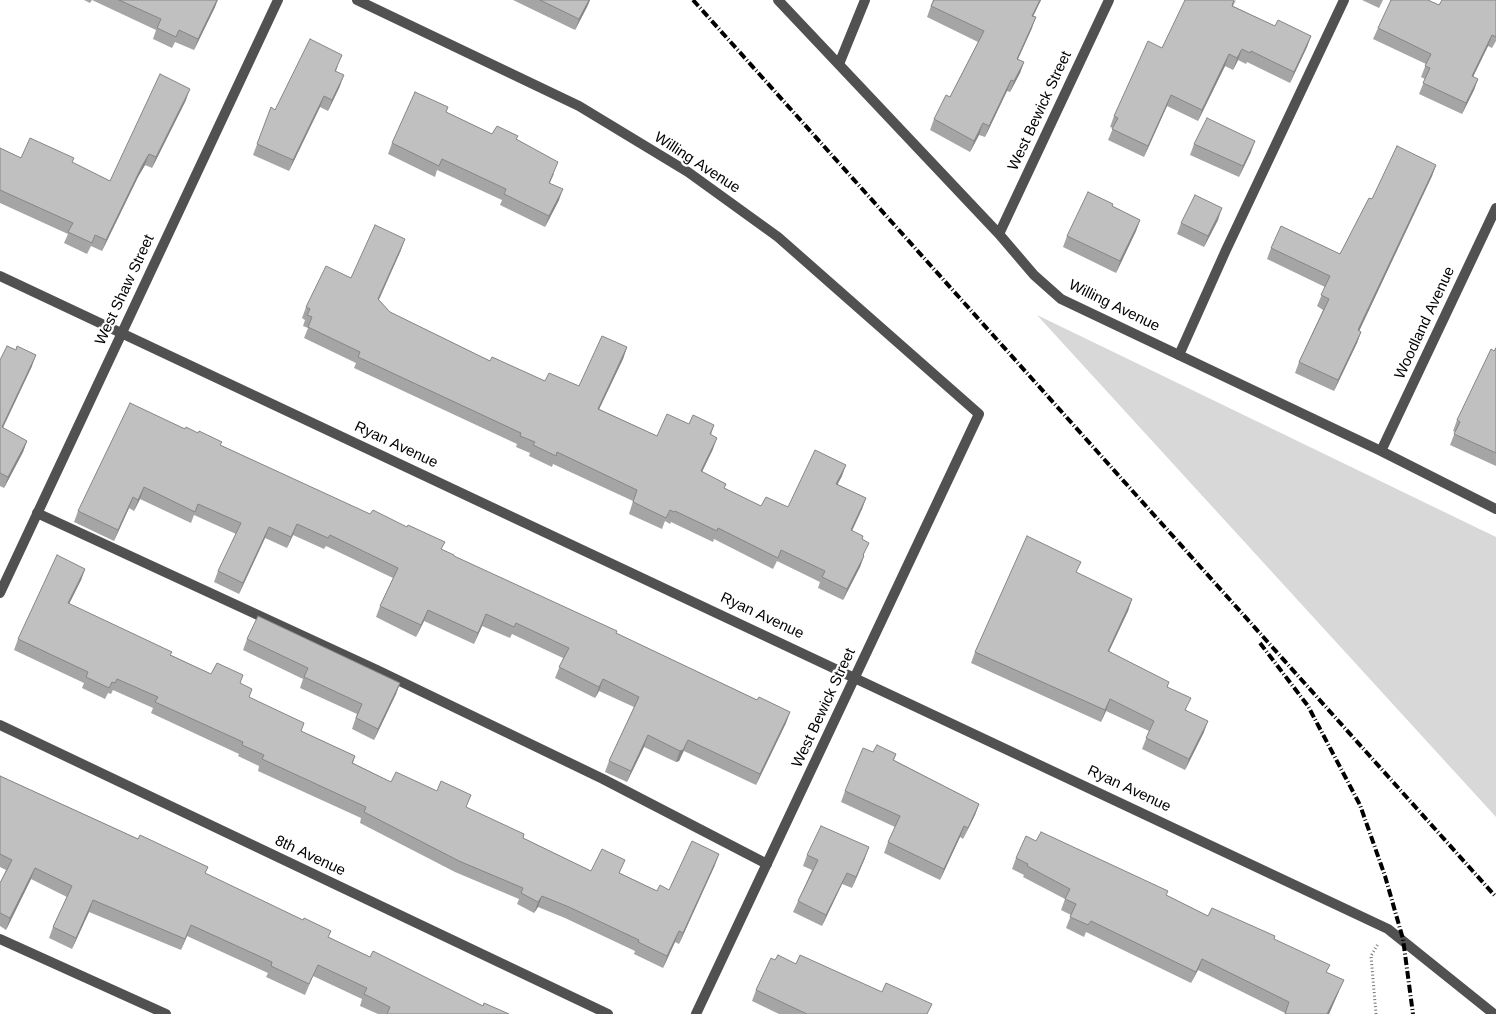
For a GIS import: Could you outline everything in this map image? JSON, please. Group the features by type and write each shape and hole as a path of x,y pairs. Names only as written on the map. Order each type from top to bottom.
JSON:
{"street":[{"name":"West Shaw Street","path":"0,593 278,0"},
{"name":"Willing Avenue","path":"357,0 579,106 688,172 778,237 979,414"},
{"name":"Willing Avenue","path":"778,0 999,234 1034,275 1061,299 1381,451 1496,509"},
{"path":"839,64 865,0"},
{"name":"West Bewick Street","path":"999,234 1109,0"},
{"path":"1179,355 1226,250 1344,0"},
{"name":"Woodland Avenue","path":"1381,451 1496,208"},
{"name":"Ryan Avenue","path":"0,276 855,676 1388,929 1494,1014"},
{"name":"West Bewick Street","path":"696,1014 979,414"},
{"path":"37,513 385,674 603,779 767,864"},
{"name":"8th Avenue","path":"0,726 608,1014"},
{"path":"0,939 166,1014"}],"path":[{"path":"1376,1014 1370,956 1388,929"}],"shaded area":[{"path":"1037,315 1496,537 1496,817"}],"building":[{"path":"119,0 217,0 198,39 179,30 176,37 157,28 161,19"},
{"path":"540,0 589,0 579,19"},
{"path":"934,0 1040,0 1032,16 1036,17 1017,59 1024,62 1014,81 1011,80 989,126 983,123 974,141 934,119 946,95 950,97 984,31 931,6"},
{"path":"1185,0 1234,0 1232,6 1275,26 1278,20 1311,36 1294,72 1251,51 1250,53 1242,49 1237,58 1229,54 1202,110 1171,95 1148,146 1112,129 1118,118 1114,116 1148,41 1162,48"},
{"path":"1391,0 1428,0 1439,5 1442,0 1496,0 1496,37 1492,35 1472,76 1478,79 1466,103 1423,83 1430,68 1425,66 1431,54 1378,28"},
{"path":"310,39 342,55 335,71 344,75 332,100 324,96 293,160 257,144 271,107 275,110"},
{"path":"160,74 190,89 156,157 149,154 142,166 106,240 95,235 92,243 68,232 73,223 0,190 0,148 21,158 30,138 74,158 72,162 110,181"},
{"path":"415,92 448,107 446,112 492,134 497,126 518,136 516,139 558,162 549,183 563,189 549,216 504,194 506,189 442,159 439,166 392,143"},
{"path":"1207,118 1255,141 1243,166 1194,144"},
{"path":"1397,146 1436,165 1358,330 1361,332 1338,380 1299,362 1329,299 1321,295 1330,276 1271,248 1281,226 1340,254 1369,198 1372,199"},
{"path":"1088,192 1140,220 1120,261 1067,236"},
{"path":"1195,195 1222,208 1208,236 1181,223"},
{"path":"375,225 405,239 378,299 390,312 490,361 492,357 545,381 549,373 579,386 602,336 627,347 598,409 657,436 667,414 689,424 693,415 714,425 710,434 717,438 701,471 726,484 724,488 761,506 766,497 788,507 815,450 846,465 836,484 866,498 851,530 863,536 862,539 869,543 847,589 822,577 825,571 781,550 778,558 718,528 717,531 675,511 670,510 666,518 633,502 637,490 557,452 556,456 533,445 535,442 520,436 521,433 358,357 360,352 308,327 312,317 307,315 310,309 306,307 326,266 351,278"},
{"path":"7,346 16,350 17,346 36,355 2,427 27,441 8,477 0,473 0,360"},
{"path":"1496,348 1496,453 1454,434 1460,422 1457,420 1491,349 1494,351"},
{"path":"130,403 185,429 186,427 198,433 199,431 222,442 220,445 370,514 373,510 407,527 408,525 445,542 441,549 454,556 617,631 616,633 757,700 759,697 790,712 760,774 688,740 683,750 680,751 648,735 631,771 609,761 639,697 603,679 599,687 559,667 569,648 516,623 514,627 486,614 478,633 428,610 421,625 380,606 398,568 330,535 328,538 297,524 291,537 269,527 243,583 218,571 241,523 198,504 195,512 144,487 138,500 133,497 118,530 78,511"},
{"path":"1027,536 1081,562 1076,572 1132,599 1108,651 1169,682 1167,687 1191,698 1185,710 1208,721 1189,759 1146,738 1154,721 1110,699 1105,710 975,652"},
{"path":"57,555 85,569 68,603 172,652 170,655 211,674 217,663 243,675 240,683 252,689 249,697 304,723 301,731 355,756 352,763 391,782 396,772 437,791 441,781 471,795 466,807 524,834 523,838 591,871 602,849 625,860 619,873 657,891 660,885 669,890 692,841 719,854 683,933 679,931 667,956 638,942 639,940 569,907 542,896 538,902 521,893 523,888 459,861 364,812 366,807 262,759 264,755 242,745 243,742 155,702 158,697 117,679 115,683 112,682 109,688 86,677 88,672 18,639"},
{"path":"258,616 400,683 378,729 356,718 362,704 304,677 308,668 247,639"},
{"path":"877,745 896,754 893,760 979,804 968,828 964,826 944,869 888,842 900,816 845,791 863,748 873,752"},
{"path":"0,776 138,839 140,835 208,867 205,873 303,920 304,918 331,931 328,937 370,957 373,951 483,1006 484,1003 509,1014 387,1014 390,1007 364,994 367,988 318,965 309,984 271,966 272,962 191,925 185,939 93,900 76,938 53,927 72,886 35,868 10,918 0,913 0,883 12,860 0,854"},
{"path":"821,826 869,847 856,877 847,873 826,915 798,901 818,860 807,855"},
{"path":"1041,832 1168,891 1166,895 1208,916 1212,908 1275,936 1274,939 1330,965 1326,972 1344,980 1327,1014 1285,1014 1289,1002 1202,959 1196,972 1091,921 1088,925 1070,917 1076,904 1065,899 1070,889 1016,858 1026,836 1036,841"},
{"path":"778,955 796,964 800,955 882,992 886,983 932,1004 927,1014 807,1014 756,990 771,958 775,960"}],"railway":[{"path":"693,0 1496,897"},
{"path":"1260,643 1308,706 1360,805 1385,876 1403,939 1413,1014"}]}
